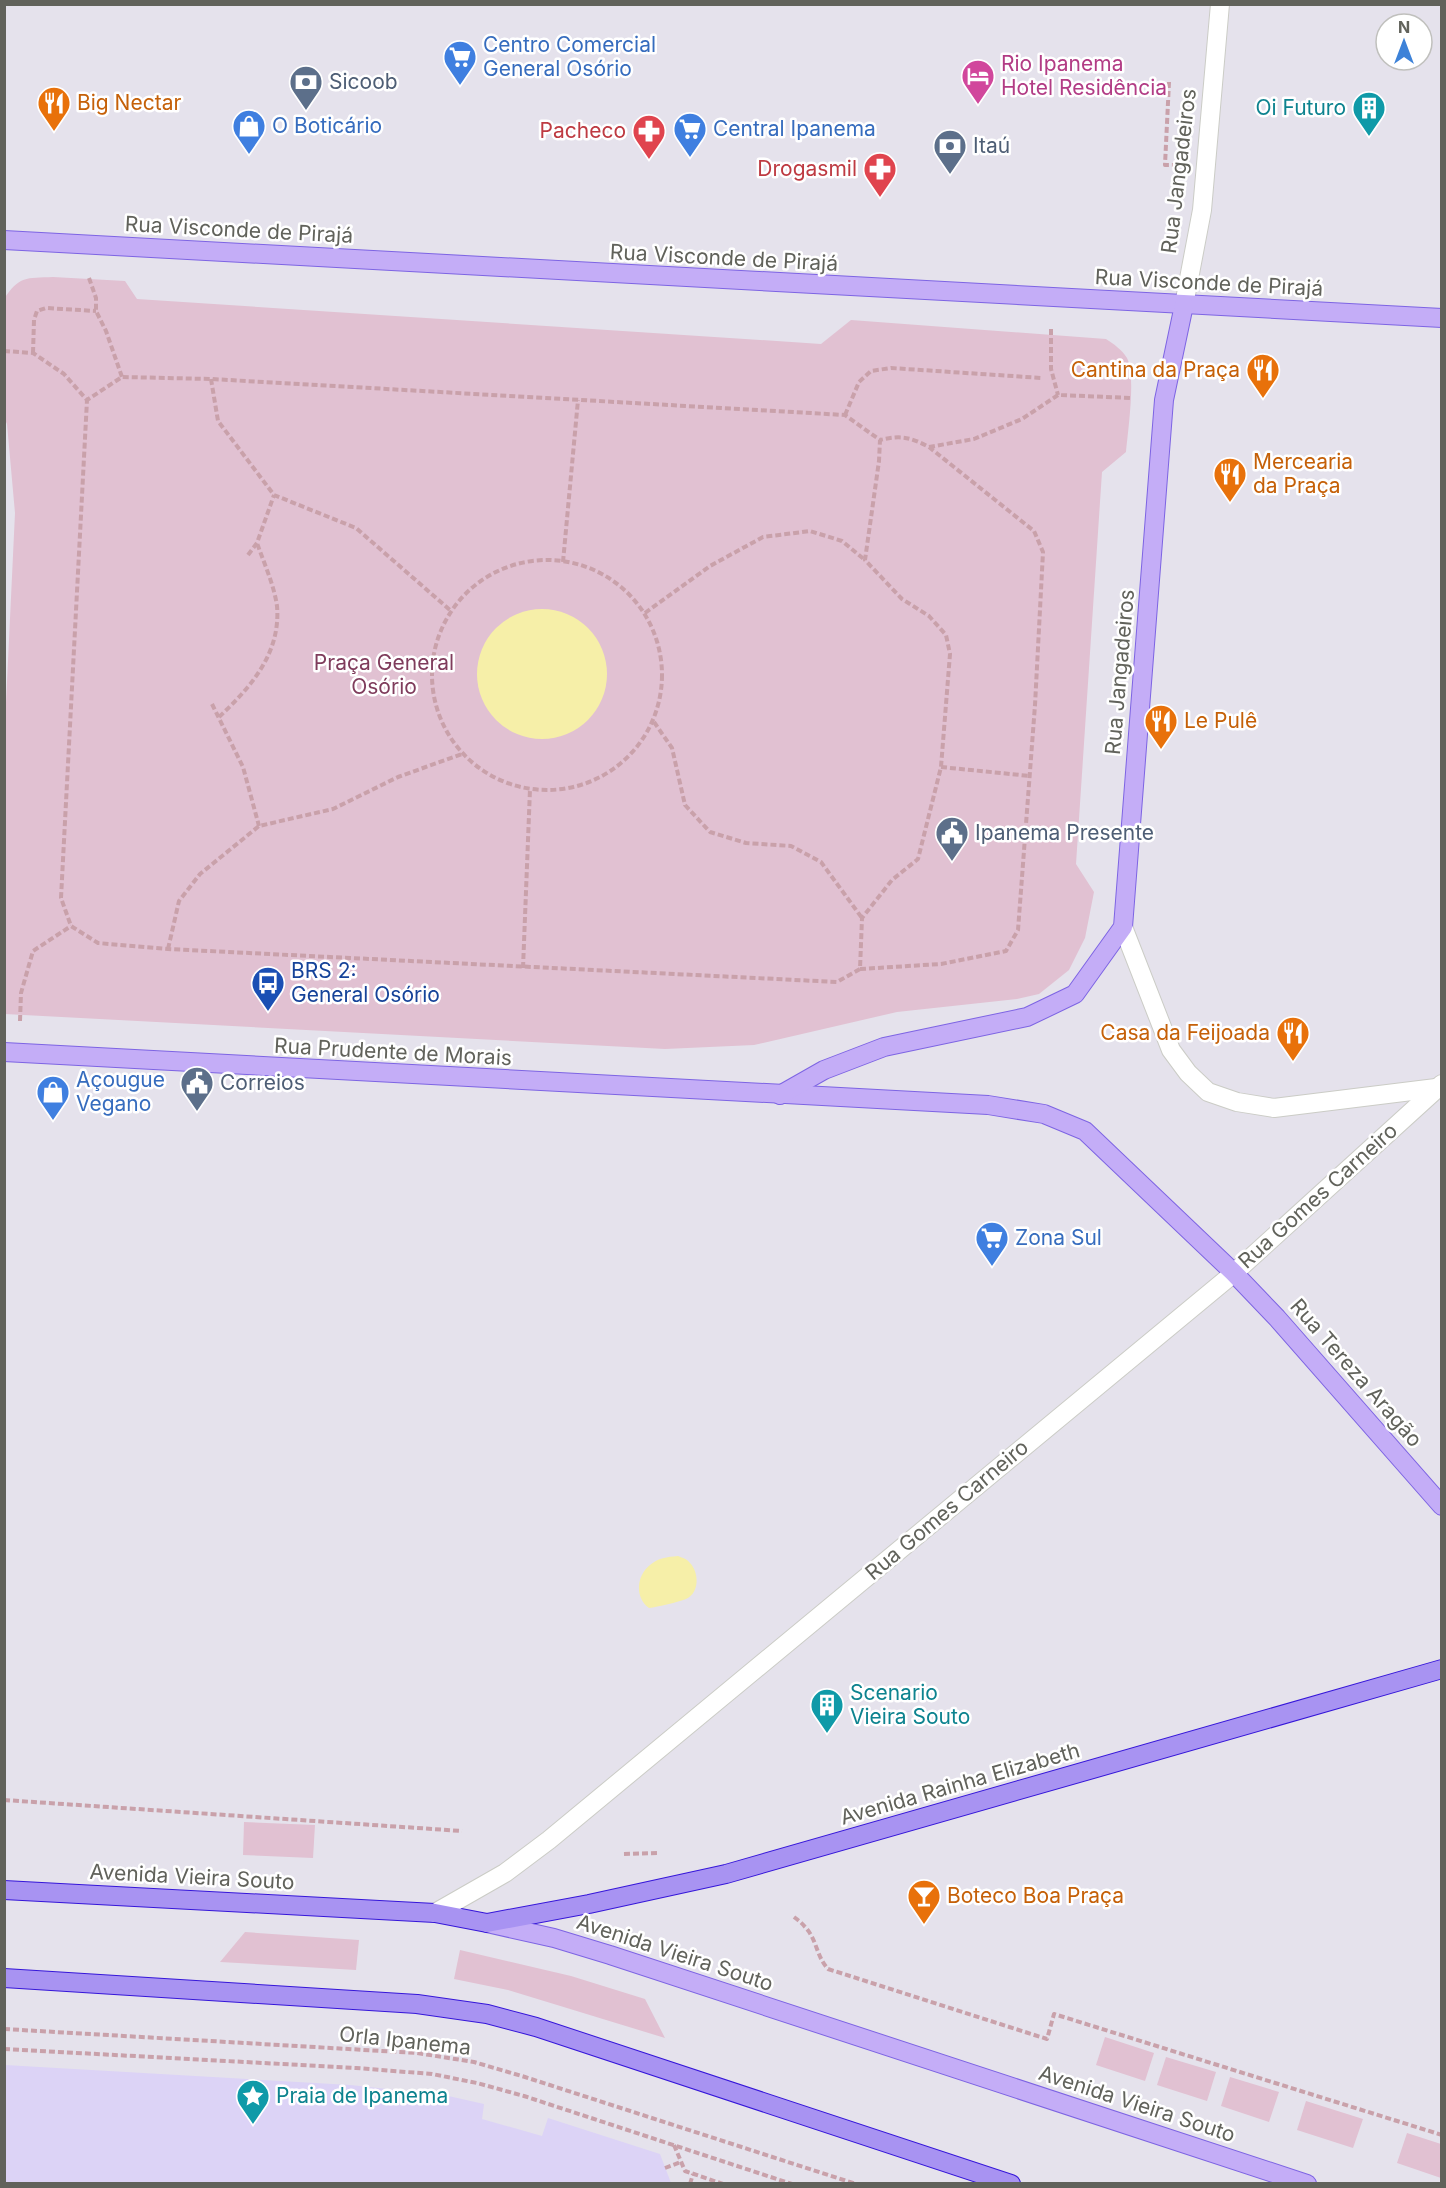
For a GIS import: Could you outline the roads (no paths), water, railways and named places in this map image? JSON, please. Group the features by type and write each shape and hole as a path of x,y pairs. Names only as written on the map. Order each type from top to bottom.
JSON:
{"highway":[{"name":"Avenida Rainha Elizabeth","path":"487,1923 589,1904 726,1874 1442,1669"},
{"name":"Avenida Vieira Souto","path":"4,1890 435,1913 487,1923"},
{"path":"4,1978 417,2004 487,2014 548,2031 1011,2184"}],"main road":[{"name":"Rua Visconde de Pirajá","path":"4,240 1054,299 1442,318"},
{"name":"Rua Jangadeiros","path":"1123,927 1164,400 1184,305"},
{"path":"780,1095 824,1070 884,1047 1027,1017 1075,994 1123,927"},
{"name":"Rua Prudente de Morais","path":"12,1053 988,1105 1044,1114 1085,1131 1234,1273"},
{"name":"Rua Tereza Aragão","path":"1234,1273 1277,1317 1442,1506"},
{"name":"Avenida Vieira Souto","path":"487,1923 554,1938 610,1955 1307,2184"}],"street":[{"name":"Rua Jangadeiros","path":"1184,305 1202,210 1220,4"},
{"name":"Rua Jangadeiros","path":"1123,927 1171,1050 1188,1073 1208,1092 1237,1102 1274,1108 1439,1086"},
{"name":"Rua Gomes Carneiro","path":"435,1913 505,1873 549,1840 1234,1273 1439,1086"}],"place":[{"name":"Centro Comercial General Osório","path":"460,86"},
{"name":"Rio Ipanema Hotel Residência","path":"978,105"},
{"name":"Sicoob","path":"306,111"},
{"name":"Big Nectar","path":"54,132"},
{"name":"Oi Futuro","path":"1369,137"},
{"name":"O Boticário","path":"249,155"},
{"name":"Central Ipanema","path":"690,158"},
{"name":"Pacheco","path":"649,160"},
{"name":"Itaú","path":"950,175"},
{"name":"Drogasmil","path":"880,198"},
{"name":"Cantina da Praça","path":"1263,399"},
{"name":"Mercearia da Praça","path":"1230,503"},
{"name":"Le Pulê","path":"1161,750"},
{"name":"Ipanema Presente","path":"952,862"},
{"name":"BRS 2: General Osório","path":"268,1012"},
{"name":"Casa da Feijoada","path":"1293,1062"},
{"name":"Correios","path":"197,1112"},
{"name":"Açougue Vegano","path":"53,1121"},
{"name":"Zona Sul","path":"992,1267"},
{"name":"Scenario Vieira Souto","path":"827,1734"},
{"name":"Boteco Boa Praça","path":"924,1925"},
{"name":"Praia de Ipanema","path":"253,2125"}],"park label":[{"name":"Praça General Osório","path":"384,675"}]}
